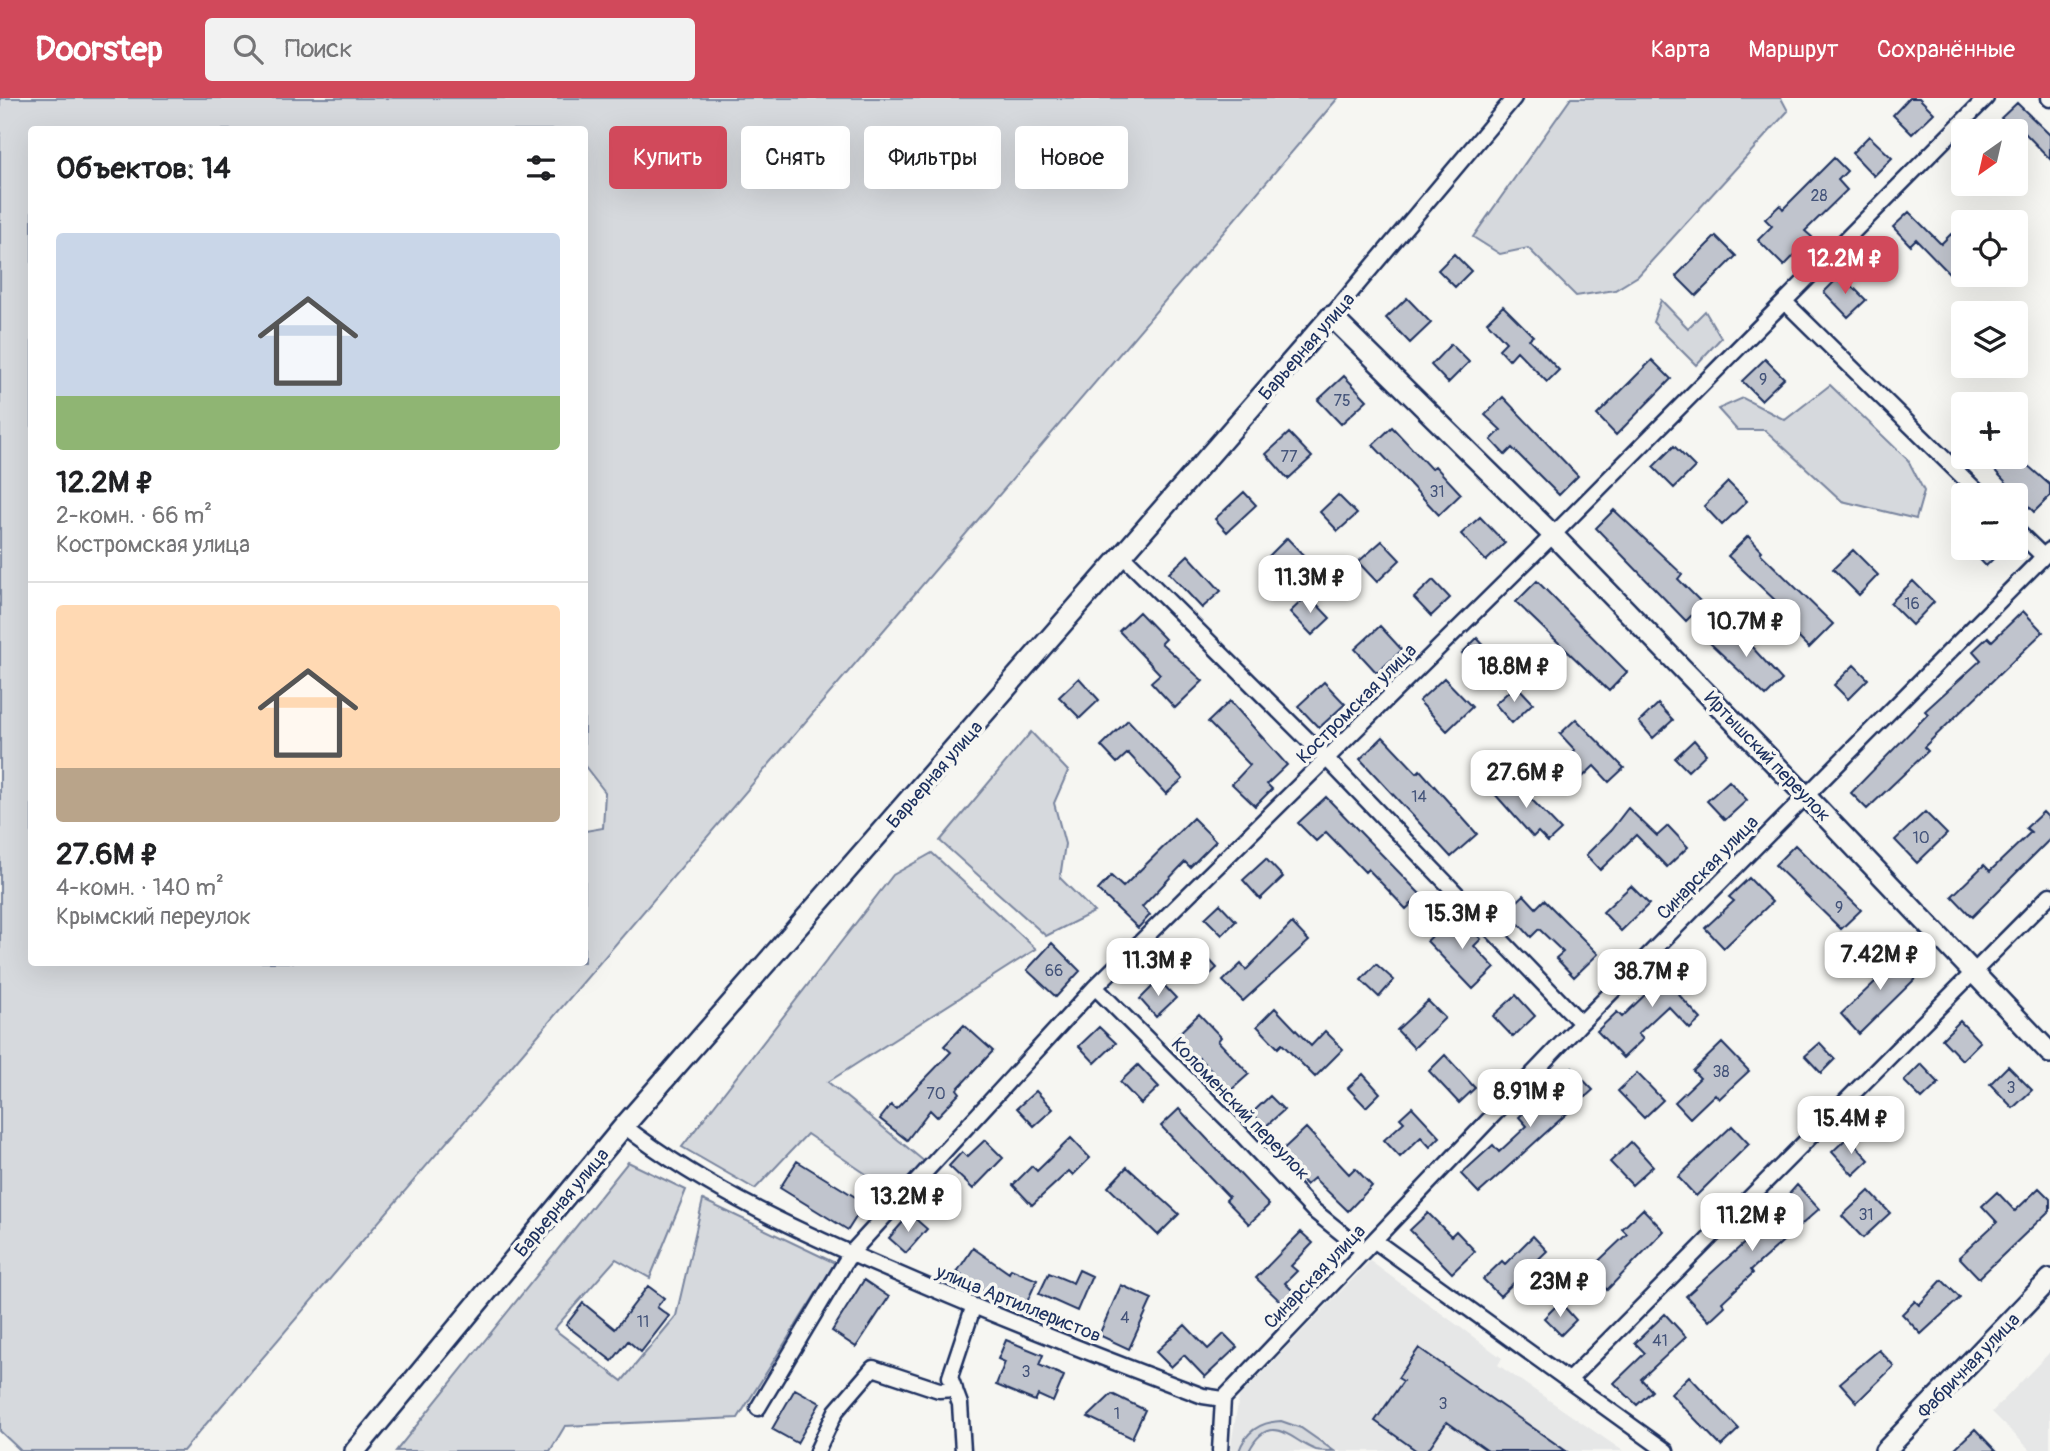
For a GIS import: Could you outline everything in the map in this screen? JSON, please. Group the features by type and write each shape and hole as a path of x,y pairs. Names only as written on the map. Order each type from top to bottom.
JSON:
{"street":[{"name":"Барьерная улица","path":"355,1451 624,1126 1124,556 1514,98"},
{"name":"Костромская улица","path":"758,1408 850,1254 1095,987 1553,536 1986,98"},
{"path":"1785,302 1969,483"},
{"name":"Иртышский переулок","path":"1331,316 1553,536 1805,795 1971,973 2050,1053"},
{"path":"2028,539 2047,553"},
{"name":"Синарская улица","path":"1223,1399 1581,1023 2047,553"},
{"path":"1124,556 1326,759 1581,1023"},
{"path":"1568,1381 2050,895"},
{"name":"Коломенский переулок","path":"1095,987 1227,1119 1312,1210 1364,1251"},
{"name":"улица Артиллеристов","path":"624,1126 686,1170 850,1254 973,1308 1203,1396 1223,1399"},
{"path":"1375,1241 1666,1451"},
{"name":"Фабричная улица","path":"1885,1451 2050,1279"},
{"path":"963,1451 960,1404 950,1377 973,1308"},
{"path":"817,1451 836,1411 873,1368 939,1390 955,1389"},
{"path":"1220,1451 1223,1399"}],"shaded area":[{"path":"0,98 1338,98 183,1451 21,1451 0,1431"},
{"path":"1571,98 1781,98 1788,111 1638,276 1615,290 1576,296 1528,248 1500,254 1473,237"},
{"path":"1661,300 1688,328 1705,311 1721,338 1696,365 1653,322"},
{"path":"1830,385 1908,460 1924,491 1916,519 1842,501 1765,430 1737,430 1718,409 1743,398 1785,420"},
{"path":"1031,732 1068,771 1054,803 1065,844 1060,878 1094,912 1046,936 940,841"},
{"path":"932,853 1036,949 828,1082 925,1162 894,1193 807,1134 755,1189 682,1147 893,875"},
{"path":"628,1162 686,1190 650,1278 616,1259 554,1329 622,1381 676,1316 703,1200 835,1263 738,1418 565,1426 550,1451 396,1451"},
{"path":"1370,1261 1502,1358 1498,1365 1623,1451 1230,1451 1239,1397"},
{"path":"2050,1352 2050,1451 2031,1451 1992,1412"},
{"path":"1281,1421 1301,1428 1334,1451 1316,1450 1273,1430 1265,1432 1257,1439 1249,1451 1239,1451 1255,1429 1267,1423"}],"building":[{"path":"1909,98 1919,98 1934,113 1912,134 1893,115"},
{"path":"2017,103 2050,135 2050,159 2028,136 2028,119 2001,118"},
{"path":"1869,136 1892,158 1874,176 1852,153"},
{"path":"1834,158 1847,171 1838,180 1847,190 1805,231 1812,237 1784,266 1758,240 1772,226 1765,219 1780,205 1783,209"},
{"path":"1909,212 1941,244 1951,234 1951,273 1916,239 1910,245 1893,227"},
{"path":"1716,236 1736,256 1696,296 1676,276"},
{"path":"1454,254 1471,271 1455,287 1438,270"},
{"path":"1841,275 1866,300 1848,317 1824,292"},
{"path":"1407,298 1431,323 1410,343 1386,318"},
{"path":"1503,306 1533,336 1529,339 1559,370 1547,382 1517,351 1509,360 1499,349 1506,342 1487,322"},
{"path":"1451,344 1469,362 1448,383 1431,365"},
{"path":"1765,359 1784,378 1761,400 1742,381"},
{"path":"1652,360 1671,379 1616,435 1597,415"},
{"path":"1344,376 1367,400 1341,424 1318,400"},
{"path":"1503,397 1578,476 1559,495 1512,448 1505,455 1491,440 1501,430 1485,415"},
{"path":"1392,427 1431,469 1435,466 1461,494 1439,515 1373,445"},
{"path":"1289,433 1312,457 1288,479 1266,454"},
{"path":"1674,446 1695,467 1674,488 1653,467"},
{"path":"2028,466 2050,485 2050,496 2034,512 2028,506 2028,483 2007,483 1993,469 2028,469"},
{"path":"1728,482 1747,501 1722,525 1704,506"},
{"path":"1244,492 1256,505 1227,532 1215,519"},
{"path":"1338,495 1357,514 1338,531 1320,512"},
{"path":"1614,510 1682,574 1678,579 1703,604 1686,621 1596,528"},
{"path":"1480,517 1505,543 1486,561 1461,534"},
{"path":"1748,536 1762,551 1760,553 1833,624 1809,648 1786,625 1793,617 1728,556"},
{"path":"1287,538 1309,561 1290,578 1269,556"},
{"path":"1382,541 1400,560 1377,582 1358,562"},
{"path":"1853,550 1878,575 1859,595 1833,569"},
{"path":"1188,555 1221,591 1202,608 1169,573"},
{"path":"1980,560 1992,560 1986,566"},
{"path":"1433,580 1450,598 1431,616 1414,598"},
{"path":"1537,581 1627,672 1609,691 1516,602"},
{"path":"1913,581 1934,602 1912,625 1890,603"},
{"path":"1308,595 1330,618 1312,635 1290,612"},
{"path":"2023,611 2043,632 1924,747 1928,751 1867,809 1851,793 1928,714 1925,711 1981,660 1973,651 1988,637 1992,641"},
{"path":"1139,612 1165,639 1161,643 1203,681 1175,708 1151,682 1160,674 1119,631"},
{"path":"1730,623 1782,680 1766,696 1710,643"},
{"path":"1380,626 1402,650 1377,673 1355,649"},
{"path":"1477,638 1497,660 1482,674 1462,653"},
{"path":"1854,665 1868,679 1848,699 1834,685"},
{"path":"1079,678 1099,700 1080,718 1059,697"},
{"path":"1444,678 1472,707 1447,731 1419,701"},
{"path":"1324,682 1345,704 1319,728 1298,706"},
{"path":"1516,685 1533,703 1512,723 1495,704"},
{"path":"1230,701 1287,765 1267,784 1272,789 1255,806 1232,784 1250,765 1208,722"},
{"path":"1658,704 1673,720 1653,738 1639,722"},
{"path":"1576,719 1624,768 1609,782 1594,766 1571,788 1553,770 1575,750 1560,734"},
{"path":"1128,720 1183,779 1166,794 1128,753 1117,763 1101,746"},
{"path":"1383,737 1417,773 1420,770 1477,834 1451,857 1360,759"},
{"path":"1694,740 1706,754 1688,771 1675,758"},
{"path":"1509,776 1561,830 1548,842 1538,832 1533,837 1493,792"},
{"path":"1729,781 1747,800 1725,820 1707,801"},
{"path":"1326,797 1421,895 1406,909 1368,869 1365,872 1326,832 1316,841 1298,823"},
{"path":"1628,808 1657,836 1668,826 1688,847 1667,867 1636,835 1600,870 1586,855"},
{"path":"1925,812 1947,834 1917,863 1895,840"},
{"path":"2043,812 2050,819 2050,839 1972,917 1952,896 1984,865 1990,871 2031,832 2026,828"},
{"path":"1193,818 1216,841 1190,867 1185,862 1142,907 1150,915 1138,928 1098,890 1111,876 1123,887"},
{"path":"1795,845 1861,910 1841,929 1775,865"},
{"path":"1266,859 1283,877 1260,899 1243,880"},
{"path":"1749,878 1772,902 1724,948 1705,928 1734,901 1729,897"},
{"path":"1631,886 1649,904 1621,931 1603,912"},
{"path":"1524,895 1536,908 1544,900 1598,954 1574,977 1556,958 1563,952 1539,929 1531,937 1507,911"},
{"path":"1220,904 1236,921 1222,935 1205,918"},
{"path":"1456,914 1481,939 1474,946 1495,968 1473,989 1427,941"},
{"path":"1292,923 1309,941 1243,1001 1223,981 1241,964 1246,970"},
{"path":"1052,943 1080,971 1056,997 1027,970"},
{"path":"1895,952 1918,976 1859,1034 1841,1014 1876,981 1870,975"},
{"path":"1204,954 1217,968 1205,979 1192,965"},
{"path":"1683,956 1697,972 1678,990 1681,993 1679,995 1701,1019 1690,1029 1668,1006 1638,1034 1643,1039 1623,1058 1597,1031 1617,1012 1622,1017 1653,987 1647,981 1660,970 1664,974"},
{"path":"1376,964 1394,980 1379,997 1361,980"},
{"path":"1159,980 1176,998 1156,1017 1140,999"},
{"path":"1516,995 1535,1016 1513,1037 1493,1016"},
{"path":"1428,1001 1445,1018 1414,1048 1397,1030"},
{"path":"1275,1008 1311,1046 1325,1031 1343,1049 1315,1077 1282,1044 1278,1048 1257,1026"},
{"path":"1199,1014 1221,1037 1218,1041 1249,1074 1230,1091 1199,1058 1195,1062 1173,1039"},
{"path":"1960,1021 1980,1042 1962,1060 1942,1039"},
{"path":"964,1025 993,1051 957,1089 960,1093 937,1117 930,1110 907,1140 880,1119 891,1105 896,1109 951,1052 944,1046"},
{"path":"1099,1027 1116,1043 1095,1063 1079,1046"},
{"path":"1722,1043 1749,1071 1719,1099 1715,1094 1690,1118 1675,1102 1700,1078 1693,1071"},
{"path":"1820,1043 1835,1059 1821,1073 1805,1056"},
{"path":"1445,1055 1475,1088 1459,1103 1429,1071"},
{"path":"1921,1064 1939,1083 1922,1099 1904,1081"},
{"path":"1138,1065 1159,1087 1141,1104 1120,1082"},
{"path":"2008,1066 2032,1090 2013,1108 1990,1084"},
{"path":"1572,1068 1593,1090 1479,1193 1461,1174 1493,1145 1499,1152 1527,1126 1519,1117"},
{"path":"1637,1073 1663,1100 1644,1118 1618,1091"},
{"path":"1363,1074 1380,1093 1366,1107 1348,1088"},
{"path":"1036,1091 1053,1109 1034,1126 1017,1108"},
{"path":"1270,1096 1284,1110 1265,1127 1252,1113"},
{"path":"1885,1101 1901,1119 1884,1135 1868,1118"},
{"path":"1412,1107 1440,1137 1430,1147 1421,1137 1400,1157 1384,1140 1404,1122 1400,1118"},
{"path":"1179,1109 1269,1205 1249,1224 1226,1200 1229,1197 1161,1126"},
{"path":"1732,1126 1749,1144 1696,1196 1678,1177"},
{"path":"1306,1128 1349,1174 1355,1168 1372,1186 1348,1211 1314,1178 1306,1185 1278,1154"},
{"path":"1848,1137 1869,1160 1853,1175 1832,1152"},
{"path":"1071,1138 1090,1158 1073,1175 1069,1171 1032,1205 1013,1185 1032,1166 1037,1171"},
{"path":"985,1140 1003,1158 973,1189 949,1166 962,1152 967,1157"},
{"path":"1631,1142 1653,1166 1632,1185 1610,1162"},
{"path":"797,1161 865,1203 848,1230 780,1188"},
{"path":"1127,1167 1179,1214 1158,1235 1108,1187"},
{"path":"1797,1185 1819,1209 1751,1270 1753,1273 1722,1302 1725,1306 1709,1321 1686,1296 1751,1237"},
{"path":"2039,1188 2050,1199 2050,1210 1979,1278 1959,1257 1997,1222 1982,1206 1997,1192 2015,1211"},
{"path":"1869,1191 1890,1213 1863,1238 1842,1216"},
{"path":"1643,1209 1664,1231 1607,1290 1589,1270 1627,1234 1622,1229"},
{"path":"1428,1213 1451,1236 1456,1231 1475,1251 1452,1273 1410,1230"},
{"path":"910,1214 927,1229 906,1253 889,1238"},
{"path":"1301,1232 1313,1243 1291,1266 1297,1271 1285,1283 1294,1292 1282,1303 1256,1278"},
{"path":"1533,1236 1547,1251 1500,1296 1483,1279 1502,1261 1505,1264"},
{"path":"973,1248 1009,1273 1011,1269 1037,1280 1022,1313 997,1302 957,1272"},
{"path":"1079,1270 1092,1276 1077,1311 1039,1294 1049,1273 1073,1283"},
{"path":"864,1280 889,1297 856,1347 832,1331"},
{"path":"1942,1280 1960,1298 1921,1334 1902,1314 1915,1301 1919,1305"},
{"path":"1121,1285 1152,1299 1129,1349 1099,1335"},
{"path":"648,1286 664,1298 657,1307 669,1316 641,1352 628,1341 612,1361 566,1325 583,1303 615,1329"},
{"path":"1560,1302 1576,1320 1561,1335 1544,1318"},
{"path":"1665,1314 1686,1337 1641,1379 1652,1391 1637,1405 1614,1383 1645,1353 1635,1343"},
{"path":"1185,1325 1208,1349 1224,1334 1237,1347 1205,1377 1184,1355 1171,1367 1156,1352"},
{"path":"1006,1340 1043,1355 1039,1365 1064,1376 1053,1402 1038,1395 1035,1401 996,1385 1005,1362 998,1359"},
{"path":"1419,1348 1566,1451 1488,1451 1447,1422 1427,1451 1417,1451 1375,1421 1403,1381 1398,1378"},
{"path":"1879,1350 1894,1366 1857,1402 1840,1383"},
{"path":"1689,1376 1739,1429 1721,1446 1671,1394"},
{"path":"795,1389 820,1403 797,1443 772,1429"},
{"path":"1112,1394 1145,1410 1132,1438 1088,1417"},
{"path":"1975,1429 1996,1451 1952,1451"}]}
